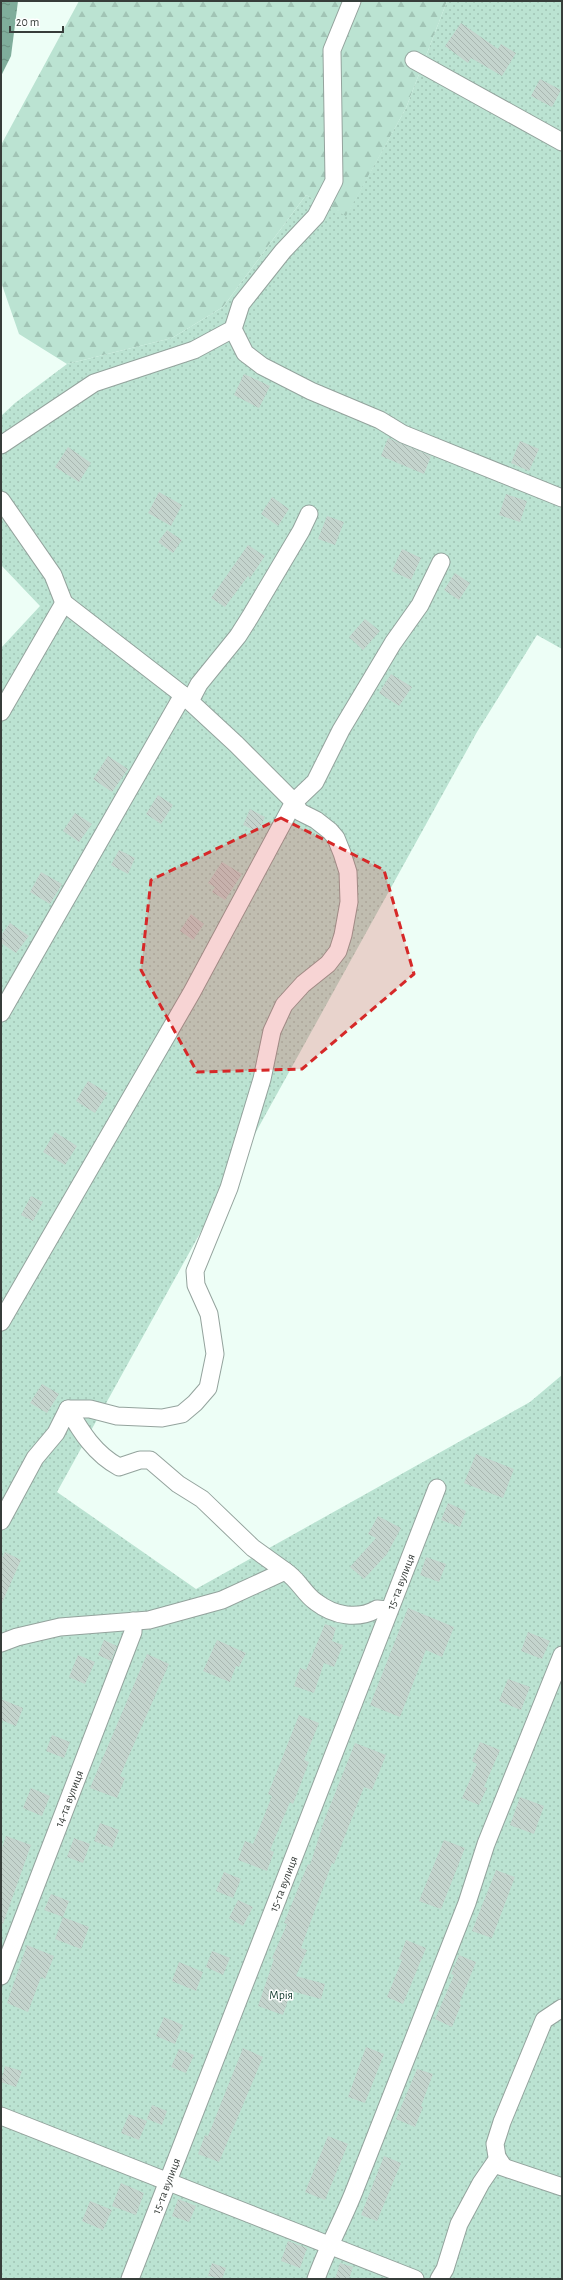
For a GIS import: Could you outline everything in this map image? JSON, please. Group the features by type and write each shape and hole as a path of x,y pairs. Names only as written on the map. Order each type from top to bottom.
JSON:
{"street":[{"path":"352,1 332,50 334,181 316,216 283,251 240,304 233,329 245,353 262,366 285,379 380,420 403,434 562,498"},
{"path":"414,60 562,142"},
{"path":"1,445 94,383 194,350 233,329"},
{"path":"1,500 53,575 64,603 186,698 236,744 294,802 300,812 316,820 336,838 348,872 349,902 338,951 328,964 314,973 284,1005 272,1031 262,1079 230,1188 195,1271 196,1285 209,1314 213,1335 215,1354 208,1388 195,1404 182,1414 162,1418 117,1416 90,1409 68,1410"},
{"path":"1,1013 186,698 200,684 250,617 302,532 309,514"},
{"path":"1,1322 192,992 294,802 315,782 341,730 393,643 420,605 441,562"},
{"path":"1,712 64,603"},
{"path":"1,1521 35,1458 56,1432 68,1410"},
{"path":"68,1410 85,1439 109,1462 119,1467 140,1460 150,1460 178,1484 202,1499 253,1548 294,1577 314,1602 331,1611 351,1616 367,1614 377,1608 388,1610"},
{"name":"15-та вулиця","path":"130,2279 388,1610 437,1488"},
{"path":"1,1643 17,1637 60,1627 149,1620 222,1600 244,1591 277,1573 285,1571"},
{"name":"14-та вулиця","path":"1,1976 133,1632 133,1621"},
{"path":"316,2279 329,2244 338,2232 355,2189 467,1903 486,1844 562,1655"},
{"path":"502,2166 497,2157 495,2144 502,2122 544,2020 562,2008"},
{"path":"1,2116 415,2279"},
{"path":"439,2279 445,2269 459,2224 481,2183 494,2164 562,2187"}],"highlighted area":[{"path":"281,818 384,870 414,974 302,1069 197,1072 141,970 151,880"}],"green space":[{"path":"79,1 447,1 406,108 346,217 306,195 223,307 172,338 67,364 19,334 1,282 1,145"},
{"name":"Мрія","path":"447,1 562,1 562,649 537,635 477,732 57,1492 196,1589 530,1402 562,1375 562,2279 1,2279 1,648 40,606 1,565 1,416 15,403 67,364 172,338 223,307 306,195 346,216 406,108"}],"water":[{"path":"1,1 18,1 11,56 1,76"}],"building":[{"path":"461,23 498,49 501,44 516,53 502,76 471,58 468,63 445,46"},
{"path":"540,79 561,90 552,107 531,96"},
{"path":"244,374 270,386 259,408 234,395"},
{"path":"388,438 431,456 424,474 381,456"},
{"path":"520,441 539,449 529,471 511,463"},
{"path":"68,447 91,463 79,482 55,467"},
{"path":"159,492 182,505 171,526 148,513"},
{"path":"506,494 527,501 520,522 499,515"},
{"path":"272,497 289,509 278,526 261,514"},
{"path":"327,516 344,522 335,545 318,539"},
{"path":"167,530 182,540 173,553 158,542"},
{"path":"248,545 265,556 250,578 248,576 225,607 211,598"},
{"path":"402,549 421,558 411,580 392,571"},
{"path":"455,573 470,583 459,600 444,590"},
{"path":"365,619 380,631 363,650 349,637"},
{"path":"391,674 412,687 399,706 379,693"},
{"path":"108,756 128,769 112,792 93,779"},
{"path":"158,795 173,805 161,824 146,814"},
{"path":"250,809 265,817 258,832 243,825"},
{"path":"75,813 92,824 79,842 63,831"},
{"path":"119,850 135,858 128,874 111,865"},
{"path":"222,862 242,874 225,900 212,892 215,887 208,883"},
{"path":"41,872 62,884 50,904 30,892"},
{"path":"191,914 204,924 193,940 180,931"},
{"path":"10,923 29,936 16,953 1,943 1,935"},
{"path":"88,1081 108,1093 95,1113 76,1101"},
{"path":"55,1132 77,1146 65,1165 43,1152"},
{"path":"31,1196 43,1202 33,1221 21,1215"},
{"path":"42,1384 59,1394 47,1413 30,1403"},
{"path":"476,1454 514,1469 503,1498 464,1483"},
{"path":"448,1503 466,1511 460,1527 441,1520"},
{"path":"378,1516 401,1528 387,1554 364,1579 350,1567 376,1538 368,1534"},
{"path":"5,1552 21,1560 1,1605 1,1560"},
{"path":"426,1557 446,1564 439,1582 420,1575"},
{"path":"408,1608 454,1627 442,1657 426,1650 400,1717 370,1705"},
{"path":"325,1624 336,1628 332,1641 343,1645 334,1667 324,1663 314,1693 294,1686 300,1668 306,1670"},
{"path":"528,1632 550,1641 542,1659 521,1651"},
{"path":"104,1640 117,1646 111,1661 98,1655"},
{"path":"217,1640 246,1653 239,1667 236,1666 230,1682 203,1671"},
{"path":"147,1654 169,1664 120,1776 125,1778 117,1798 90,1788"},
{"path":"78,1655 95,1662 85,1684 69,1677"},
{"path":"508,1679 530,1687 521,1710 499,1701"},
{"path":"1,1699 23,1708 16,1726 1,1720"},
{"path":"299,1715 319,1723 304,1760 309,1762 293,1804 290,1802 270,1850 274,1852 267,1871 238,1860 245,1841 253,1844 272,1796 268,1794"},
{"path":"52,1735 70,1742 64,1758 46,1751"},
{"path":"480,1742 500,1750 484,1787 487,1788 479,1805 462,1798 477,1764 472,1761"},
{"path":"355,1743 386,1755 372,1790 364,1787 334,1864 332,1863 301,1948 307,1950 296,1976 325,1984 321,1999 291,1991 283,2015 258,2006 274,1959 272,1958 287,1924 284,1923 308,1864 310,1865 324,1821"},
{"path":"31,1788 50,1796 42,1816 23,1808"},
{"path":"520,1797 544,1806 534,1834 510,1825"},
{"path":"100,1823 119,1830 112,1848 94,1841"},
{"path":"6,1836 31,1845 3,1924 1,1923 1,1851"},
{"path":"74,1838 90,1844 83,1863 67,1857"},
{"path":"444,1840 465,1848 441,1909 419,1901"},
{"path":"496,1870 515,1877 492,1938 472,1931"},
{"path":"224,1872 241,1879 233,1898 216,1891"},
{"path":"51,1894 69,1901 63,1917 44,1910"},
{"path":"238,1900 253,1907 243,1926 229,1918"},
{"path":"63,1917 89,1927 81,1949 55,1939"},
{"path":"406,1940 426,1948 403,2004 387,1997 402,1960 399,1959"},
{"path":"27,1945 54,1956 45,1979 41,1977 28,2012 7,2003"},
{"path":"212,1951 230,1958 223,1975 206,1967"},
{"path":"459,1955 476,1962 459,2004 461,2005 452,2027 435,2019 454,1975 451,1974"},
{"path":"179,1962 203,1972 196,1991 172,1981"},
{"path":"164,2017 183,2025 175,2044 156,2036"},
{"path":"366,2047 384,2054 365,2103 348,2097"},
{"path":"243,2048 263,2057 219,2162 198,2154 205,2135 208,2136"},
{"path":"179,2049 194,2055 186,2073 171,2067"},
{"path":"5,2066 22,2071 16,2087 1,2082"},
{"path":"417,2069 433,2074 415,2127 396,2119"},
{"path":"152,2105 167,2111 162,2125 147,2119"},
{"path":"129,2114 147,2121 139,2140 121,2133"},
{"path":"328,2136 348,2144 325,2200 305,2192"},
{"path":"384,2156 401,2163 377,2221 361,2215"},
{"path":"121,2183 144,2193 136,2215 112,2206"},
{"path":"178,2199 196,2206 189,2222 172,2216"},
{"path":"90,2201 112,2210 103,2230 82,2221"},
{"path":"288,2241 307,2248 300,2268 281,2261"},
{"path":"212,2263 226,2268 222,2279 208,2276"},
{"path":"340,2263 353,2267 349,2279 335,2279"}]}
